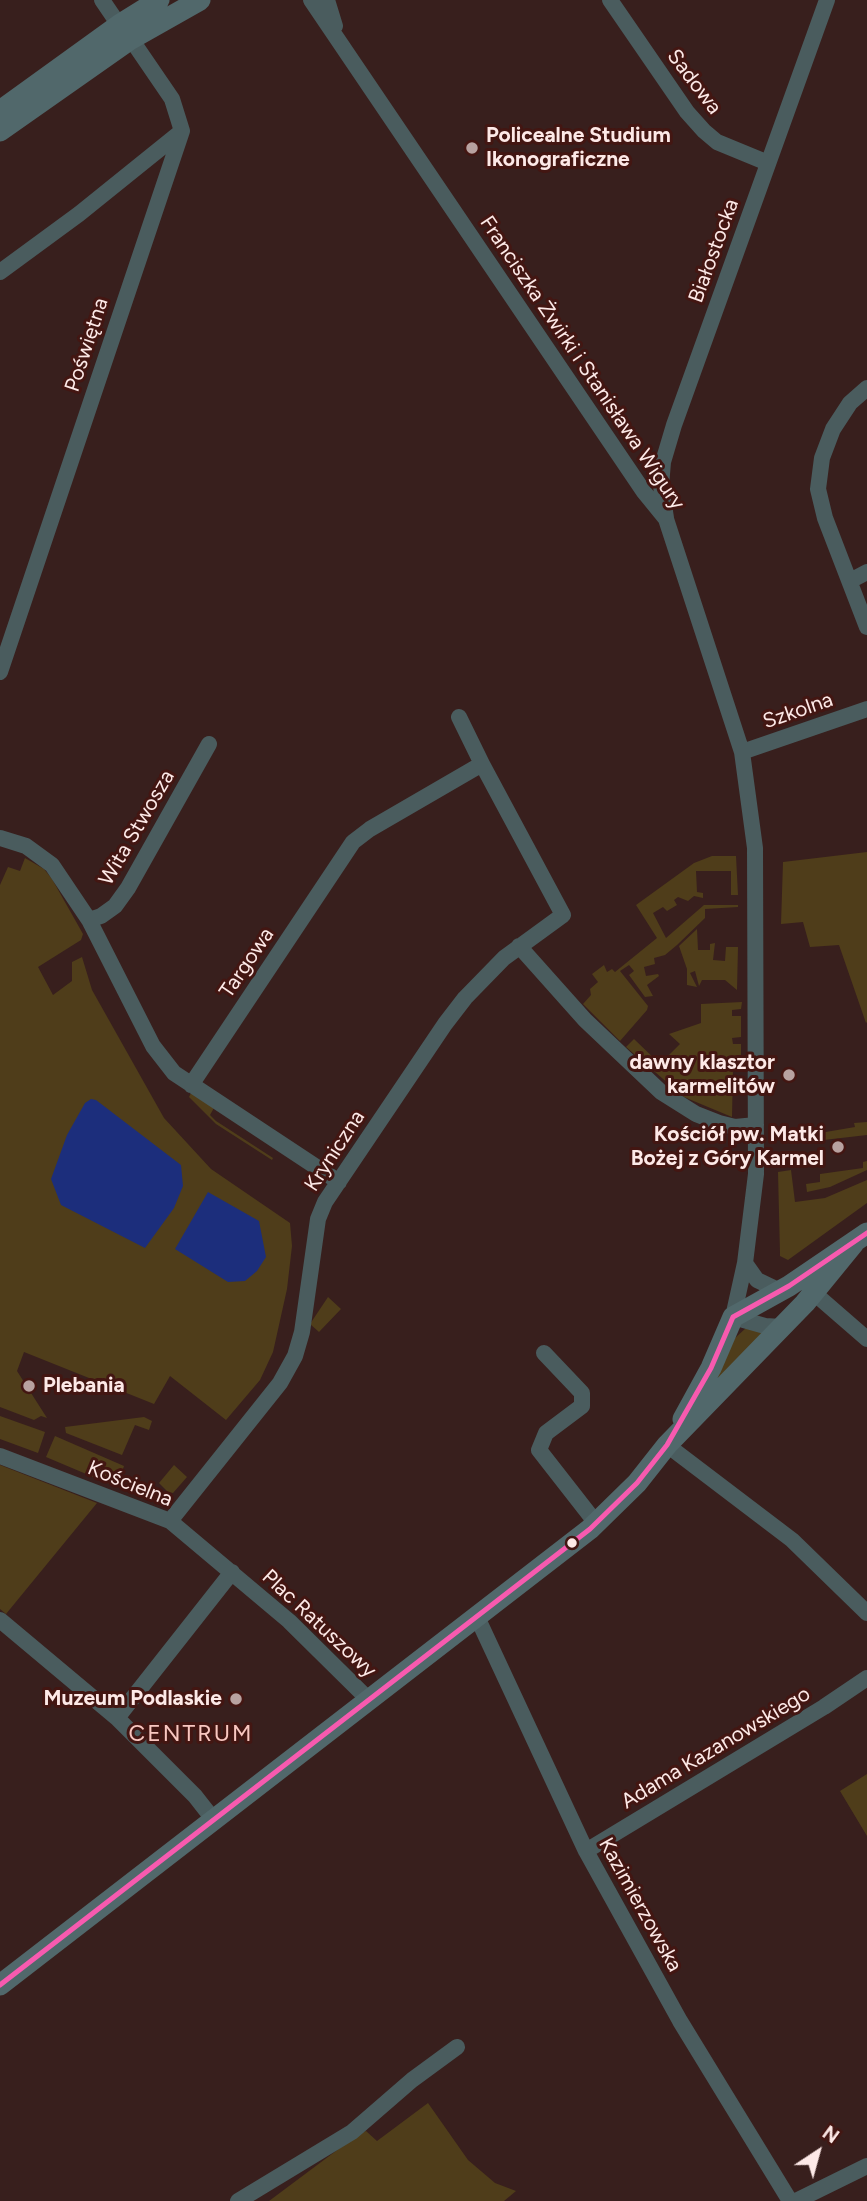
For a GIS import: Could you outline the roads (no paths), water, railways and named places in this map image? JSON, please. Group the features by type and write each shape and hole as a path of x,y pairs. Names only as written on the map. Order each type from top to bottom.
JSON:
{"main road":[{"path":"0,131 125,32 159,0"},
{"path":"0,111 125,32 200,0"},
{"path":"667,1445 711,1368 733,1317 780,1291 861,1238"},
{"path":"0,1985 596,1523 637,1483 667,1445 814,1293 861,1238"}],"street":[{"path":"0,272 79,214 182,131 172,99 102,0"},
{"name":"Franciszka Żwirki i Stanisława Wigury","path":"311,0 637,483 666,519 742,752 755,848 756,1174 745,1263 733,1317"},
{"name":"Franciszka Żwirki i Stanisława Wigury","path":"327,0 340,42"},
{"name":"Sadowa","path":"610,0 687,112 704,131 717,142 768,163"},
{"name":"Białostocka","path":"666,519 661,486 663,462 827,0"},
{"name":"Poświętna","path":"0,673 182,131"},
{"path":"867,388 850,403 833,429 822,458 818,489 825,518 867,627"},
{"path":"850,581 867,572"},
{"name":"Szkolna","path":"742,752 867,709"},
{"path":"459,717 482,764"},
{"name":"Wita Stwosza","path":"89,920 101,916 115,906 128,888 209,744"},
{"name":"Kryniczna","path":"170,1521 281,1383 295,1356 302,1332 318,1219 325,1202 445,1024 488,974 519,946 563,915 482,764"},
{"name":"Targowa","path":"191,1085 353,842 370,829 482,764"},
{"name":"Wita Stwosza","path":"0,838 26,846 52,866 89,920 153,1046 174,1073 191,1085"},
{"path":"519,946 585,1020 661,1091 696,1114 719,1123 735,1127 756,1125"},
{"path":"191,1085 339,1182"},
{"path":"745,1263 757,1280 780,1291"},
{"path":"814,1293 867,1339"},
{"path":"733,1317 765,1326 782,1327"},
{"path":"544,1353 582,1393 582,1406 546,1433 539,1450 596,1523"},
{"path":"667,1445 792,1540 867,1613"},
{"name":"Kościelna","path":"0,1455 170,1521 232,1572"},
{"name":"Plac Ratuszowy","path":"117,1718 232,1572 289,1621 369,1700"},
{"name":"Kazimierzowska","path":"477,1617 586,1852 685,2030 790,2201"},
{"path":"0,1620 117,1718 195,1796 213,1819"},
{"name":"Adama Kazanowskiego","path":"586,1852 813,1714 867,1678"},
{"path":"238,2201 352,2132 412,2080 457,2047"},
{"path":"796,2201 867,2166"}],"place":[{"name":"Policealne Studium Ikonograficzne","path":"472,148"},
{"name":"dawny klasztor karmelitów","path":"789,1075"},
{"name":"Kościół pw. Matki Bożej z Góry Karmel","path":"838,1147"},
{"name":"Plebania","path":"29,1386"},
{"name":"Muzeum Podlaskie","path":"236,1699"}],"district":[{"name":"CENTRUM","path":"191,1734"}]}
